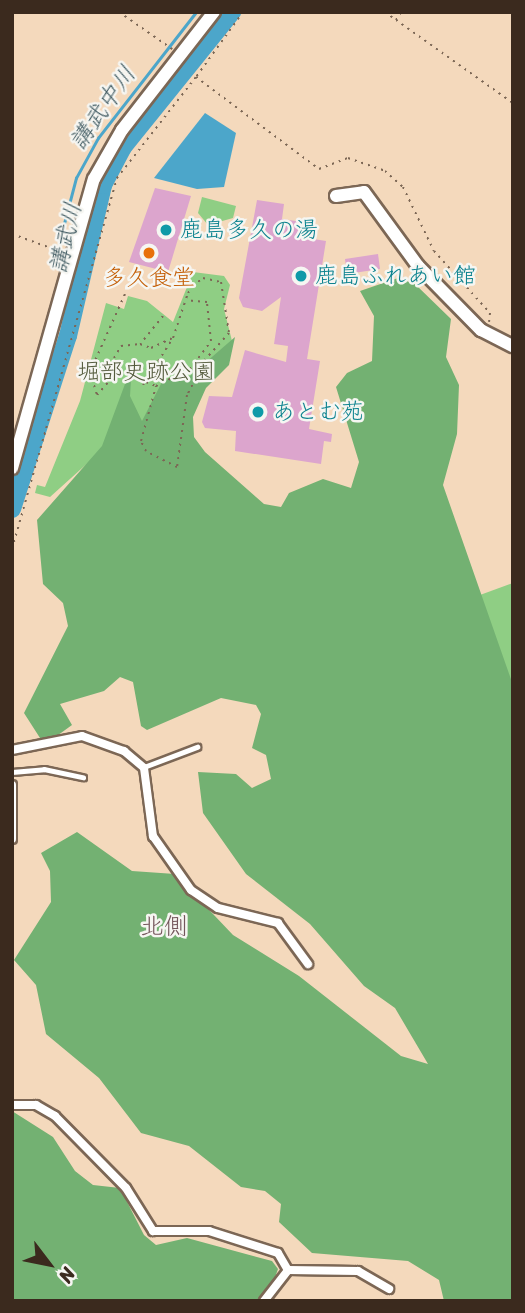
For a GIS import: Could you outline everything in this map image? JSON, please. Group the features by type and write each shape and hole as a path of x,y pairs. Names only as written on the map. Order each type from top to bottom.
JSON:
{"main road":[{"path":"12,468 73,256 105,157 214,12"},
{"path":"336,196 364,192 418,266 481,330 513,346"}],"street":[{"path":"12,750 82,736 113,744 144,768 149,827 191,890 218,908 278,923 308,964"},
{"path":"12,785 12,839"},
{"path":"12,1105 36,1105 55,1116 126,1188 153,1231 209,1231 278,1253 288,1270"},
{"path":"288,1270 340,1268 366,1273 389,1289"},
{"path":"264,1301 288,1270"}],"lane":[{"path":"144,768 197,747"},
{"path":"12,772 44,769 83,777"}],"path":[{"path":"119,12 181,56"},
{"path":"12,549 117,178 243,12"},
{"path":"385,12 513,103"},
{"path":"396,20 401,12"},
{"path":"196,76 319,169 348,158 385,171 403,187 434,251 490,313 481,330"},
{"path":"12,234 73,256"},
{"path":"156,386 143,380 173,338 186,300 199,281 221,282 229,333 210,355 180,419 177,467 146,451 141,441 156,386 190,369 204,349 212,313 207,302 186,300"},
{"path":"125,294 90,372 97,395 119,370 117,349 132,341 151,348 173,338"},
{"path":"140,344 163,316"},
{"path":"204,349 210,355"}],"green space":[{"path":"202,197 236,206 233,218 208,225 198,213"},
{"name":"堀部史跡公園","path":"193,272 224,276 230,285 224,309 233,345 204,384 101,451 50,497 35,493 37,485 45,487 80,401 106,303 124,309 128,296 147,301 173,322"},
{"path":"398,278 415,284 451,319 446,357 459,385 457,434 443,485 513,685 513,1301 444,1301 439,1280 408,1261 312,1253 279,1222 281,1204 265,1191 241,1187 189,1146 141,1133 99,1078 46,1034 36,985 14,960 51,902 50,871 41,853 77,832 132,871 175,874 233,935 299,976 401,1056 428,1064 395,1008 364,986 310,924 246,874 203,813 198,772 236,774 252,788 271,779 266,755 252,748 261,714 256,705 221,698 147,730 141,726 133,682 120,677 104,691 60,704 72,725 54,738 40,738 24,713 68,626 63,603 43,584 37,520 102,446 125,384 131,380 130,396 142,421 163,380 190,376 235,337 229,365 206,388 193,417 194,437 205,452 264,504 281,507 289,493 323,479 351,488 359,462 336,387 347,373 372,361 374,316 360,291"},
{"path":"513,583 513,710 480,595"},
{"path":"12,1111 53,1137 75,1171 93,1185 120,1188 144,1235 156,1245 187,1238 272,1261 278,1269 271,1289 261,1301 12,1301"}],"water":[{"path":"205,113 236,133 224,187 197,189 154,178"}],"building":[{"name":"鹿島多久の湯","path":"155,188 191,196 168,272 129,262"},
{"path":"257,200 284,204 282,219 303,222 301,237 326,241 307,359 320,361 309,429 332,434 331,442 324,441 321,464 235,451 236,431 205,428 202,422 209,396 232,397 245,350 286,362 288,346 274,344 281,297 262,311 243,307 239,298"},
{"path":"378,254 380,269 347,274 345,259"}],"waterway":[{"name":"講武中川","path":"61,235 76,178 98,138 196,12"},
{"name":"講武川","path":"12,509 68,336 103,185 123,147 232,12"}],"place":[{"name":"鹿島多久の湯","path":"166,230"},
{"name":"多久食堂","path":"149,253"},
{"name":"鹿島ふれあい館","path":"301,276"},
{"name":"あとむ苑","path":"258,412"}],"district":[{"name":"北側","path":"164,927"}]}
